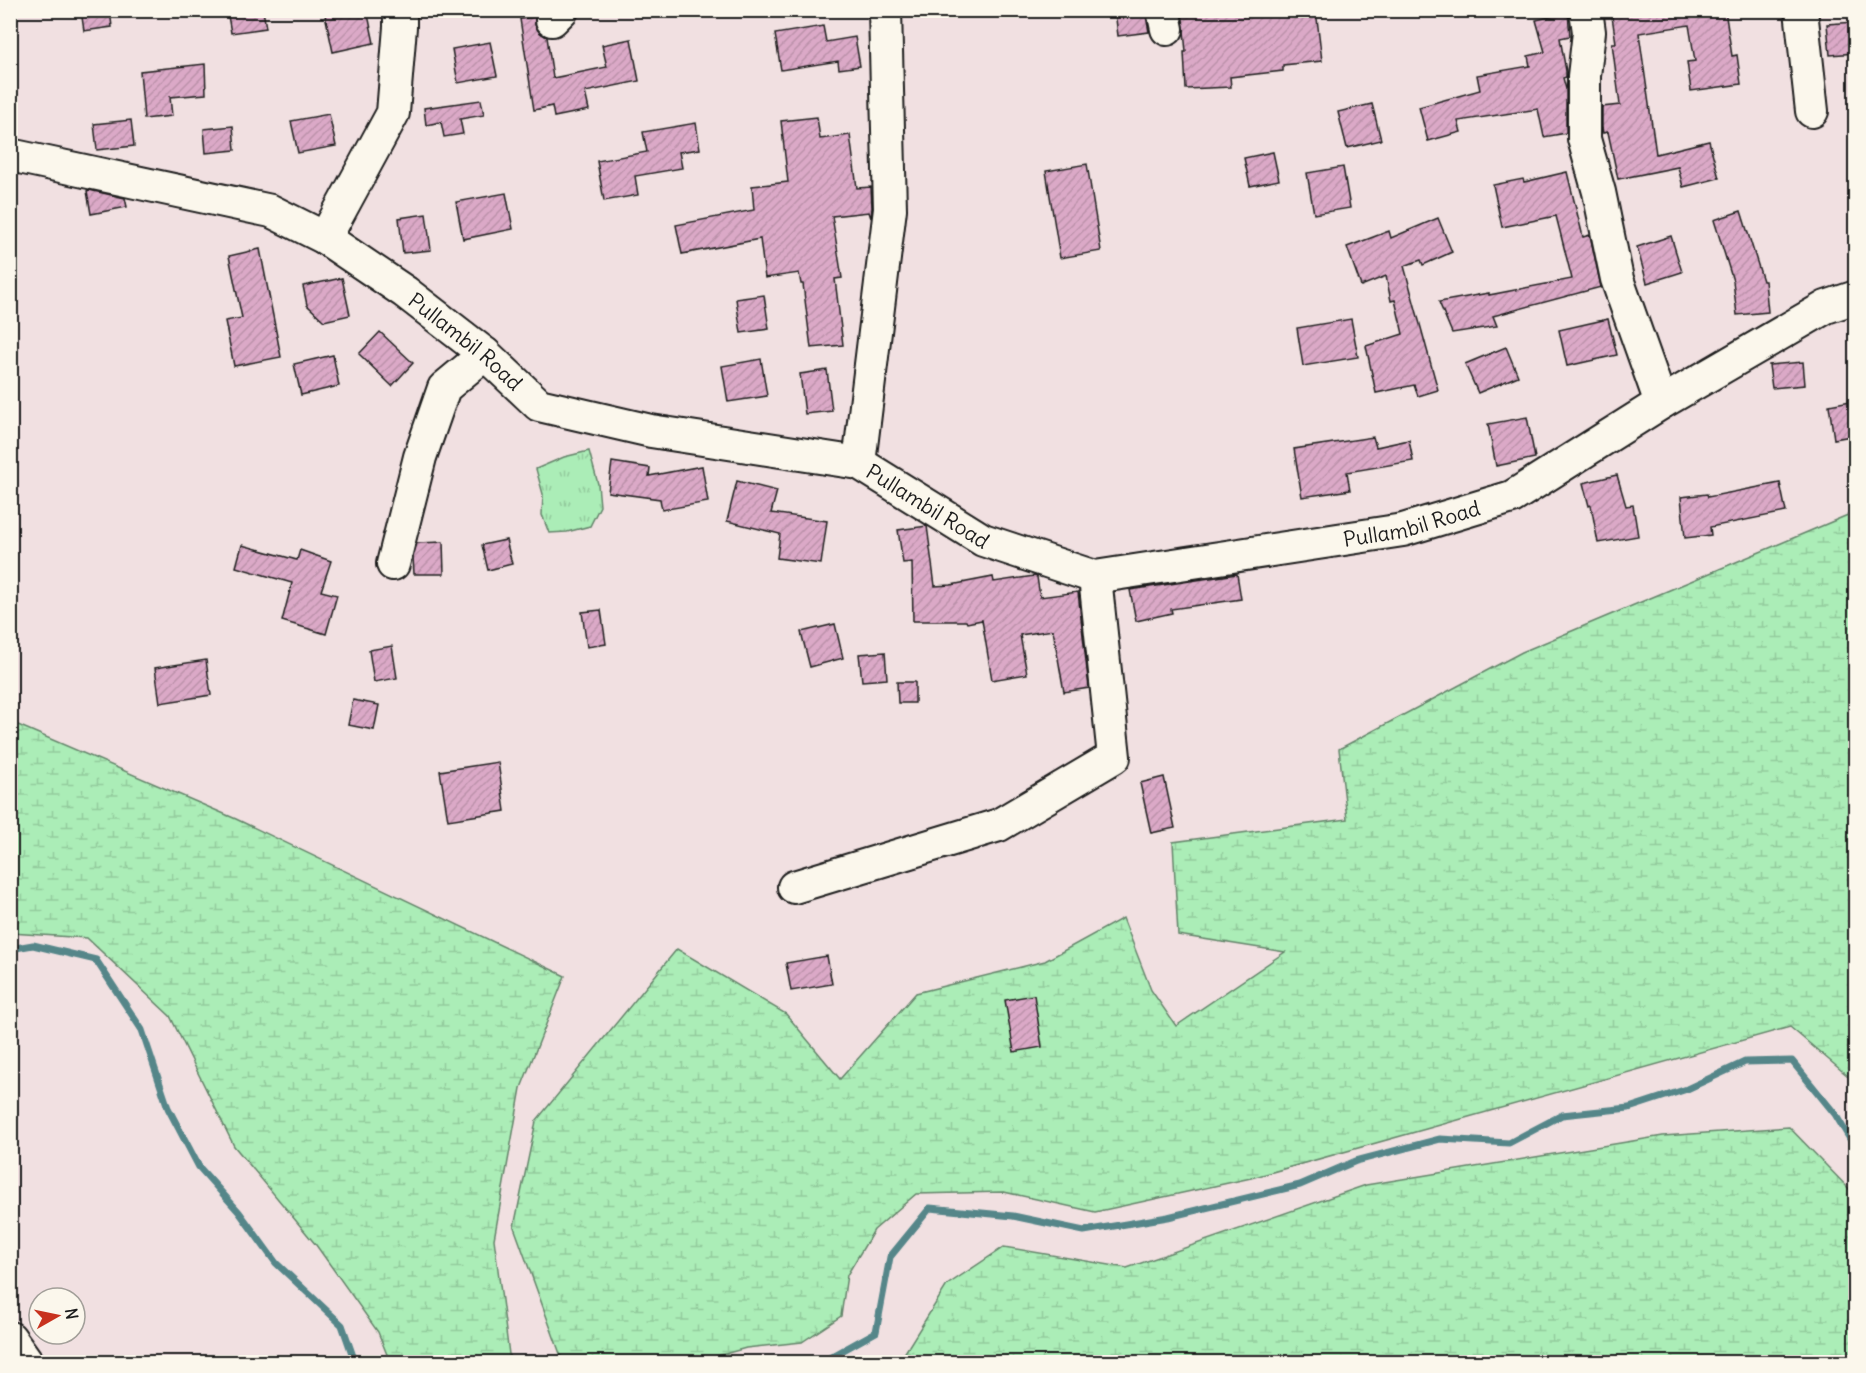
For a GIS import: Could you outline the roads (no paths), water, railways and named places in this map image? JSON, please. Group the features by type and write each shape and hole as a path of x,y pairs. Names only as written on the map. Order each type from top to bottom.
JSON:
{"street":[{"path":"325,238 393,113 400,10"},
{"path":"860,463 890,209 885,10"},
{"path":"1586,10 1589,32 1584,76 1584,139 1599,192 1617,279 1661,403"},
{"path":"1802,10 1812,111"},
{"name":"Pullambil Road","path":"10,155 271,211 325,238 405,292 485,354 539,405 651,431 860,463 983,540 1095,577 1403,530 1512,497 1661,403 1826,307 1856,297"},
{"path":"393,564 420,457 444,388 485,354"},
{"path":"794,887 999,825 1114,757 1095,577"},
{"path":"10,1338 27,1362"}],"waterway":[{"path":"10,949 33,945 96,960 142,1030 168,1108 199,1167 239,1212 276,1263 342,1325 355,1362"},
{"path":"822,1362 876,1332 890,1257 930,1208 1013,1216 1084,1231 1168,1217 1300,1185 1356,1161 1440,1139 1509,1143 1562,1115 1629,1108 1687,1089 1745,1062 1792,1061 1835,1114 1856,1149"},
{"path":"732,1362 740,1359 753,1362"}]}
